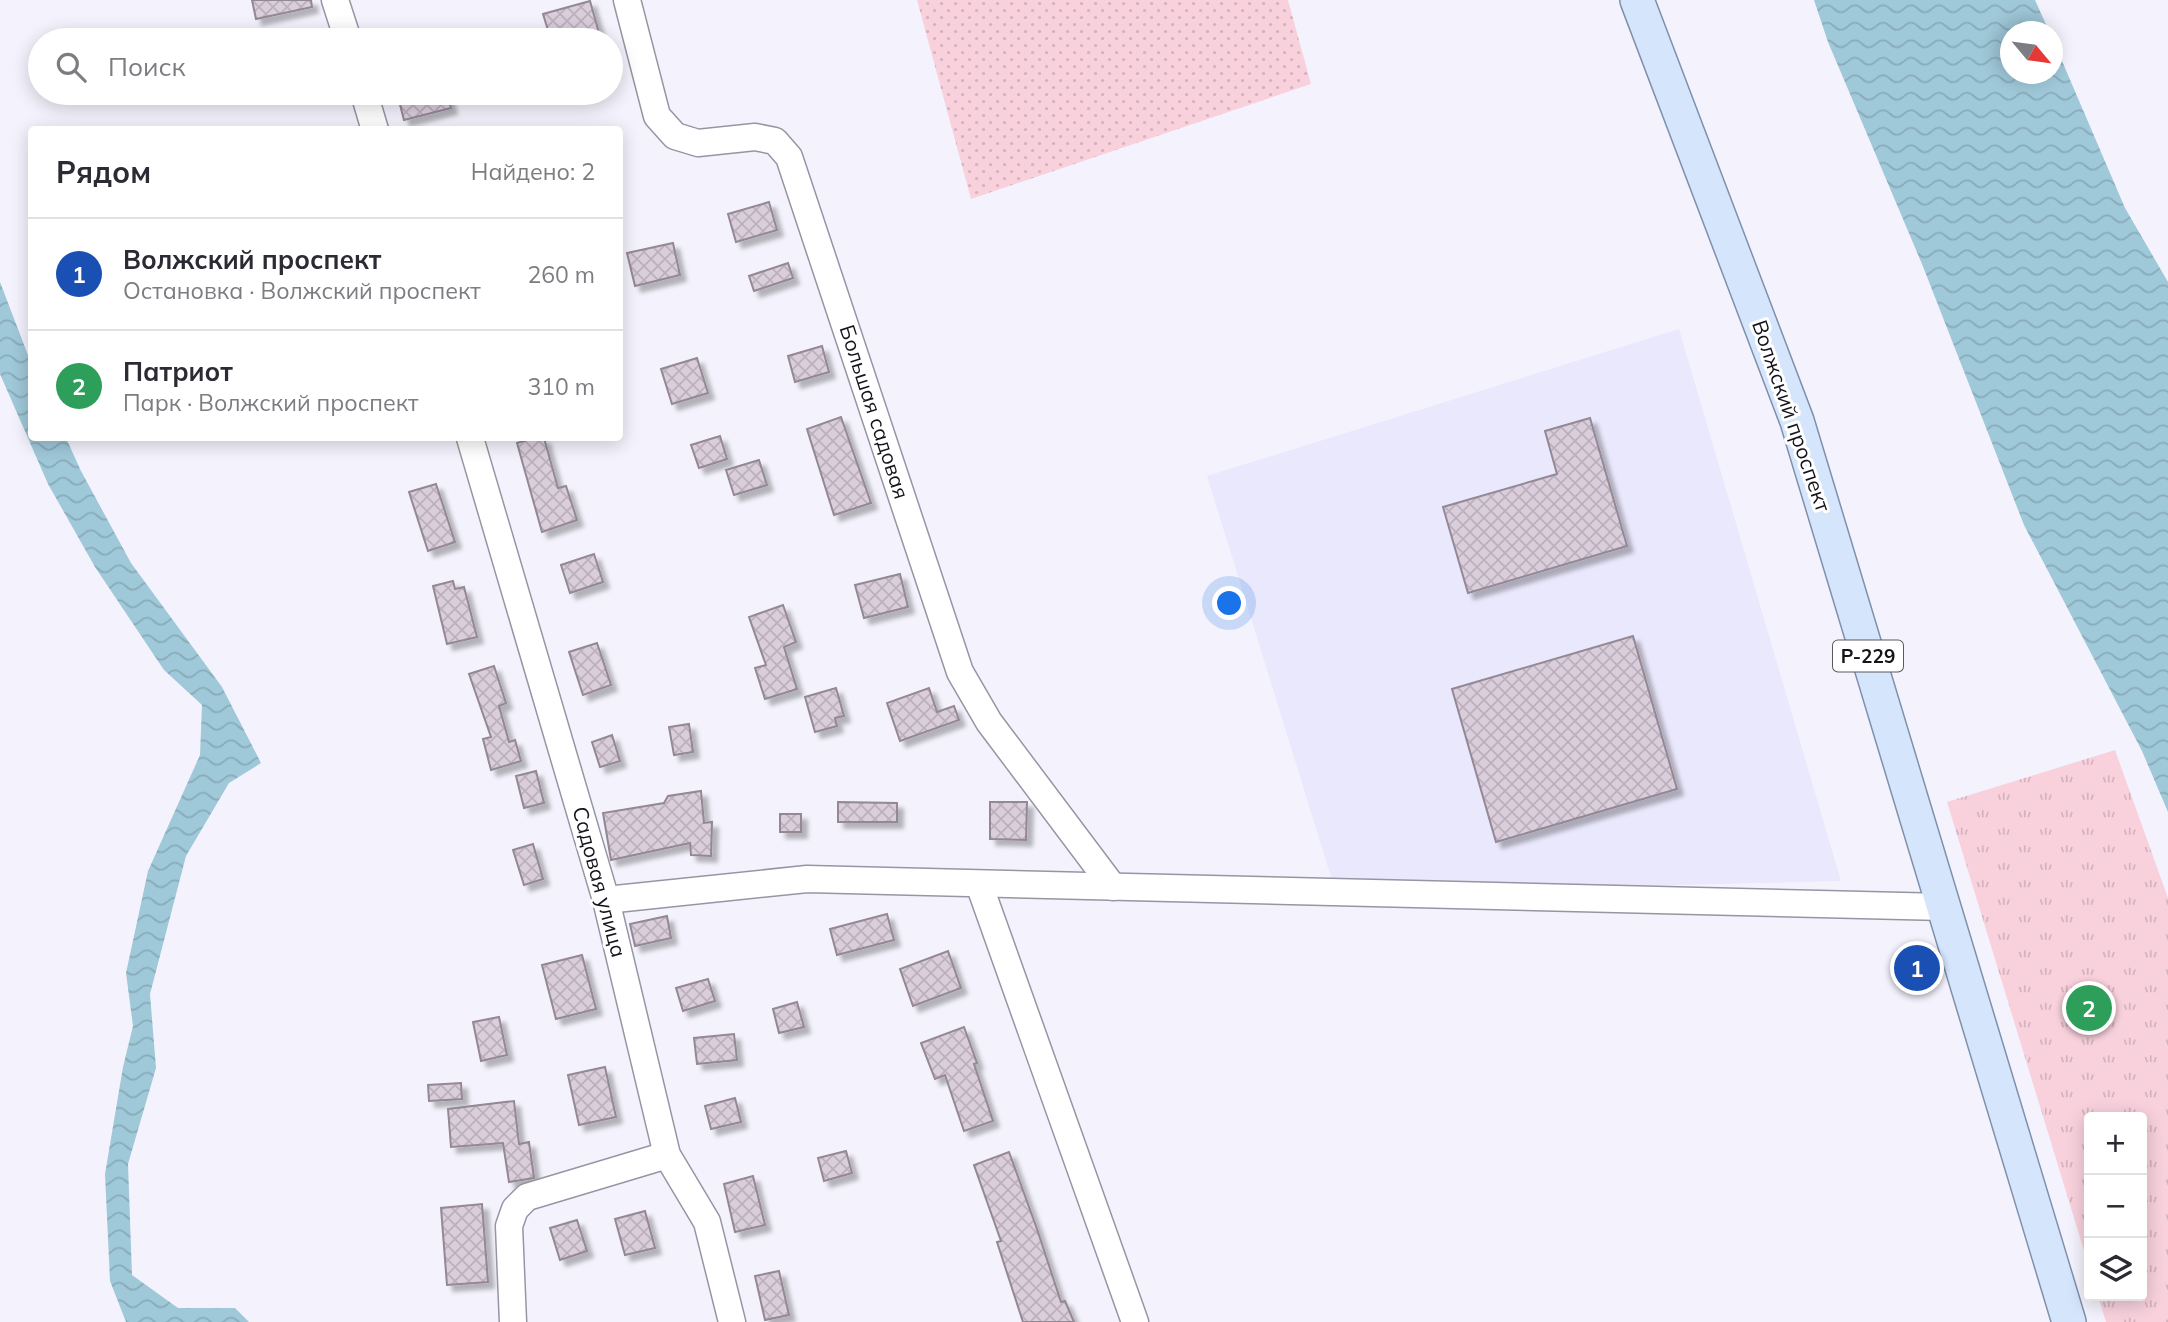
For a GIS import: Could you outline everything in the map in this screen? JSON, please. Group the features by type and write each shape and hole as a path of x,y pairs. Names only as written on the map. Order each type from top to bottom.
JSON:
{"main road":[{"name":"Волжский проспект","path":"1637,0 1797,421 2069,1322"}],"street":[{"path":"335,0 344,28"},
{"name":"Большая садовая","path":"626,0 657,116 674,136 698,143 755,137 775,141 789,157 960,673 989,722 1113,887"},
{"path":"368,105 374,126"},
{"name":"Садовая улица","path":"471,441 606,900 667,1155 707,1222 732,1322"},
{"path":"606,900 807,879 1944,907"},
{"path":"979,884 1135,1322"},
{"path":"513,1322 509,1226 521,1203 527,1197 667,1155"}],"shaded area":[{"path":"1679,329 1841,881 1336,893 1207,476"}],"green space":[{"path":"917,0 1288,0 1311,84 971,199"},
{"path":"2115,750 2168,898 2168,1322 2106,1322 2100,1301 2147,1301 2147,1112 2084,1112 2084,1251 1947,802"}],"water":[{"path":"1814,0 2035,0 2044,21 2000,21 2000,84 2063,84 2063,63 2125,208 2168,282 2168,812 2142,751 2024,525 1922,264 1828,42"},
{"path":"0,282 28,355 28,438 0,374"},
{"path":"29,441 67,441 131,563 222,687 261,763 229,783 186,856 150,994 156,1068 128,1164 132,1275 178,1308 235,1308 249,1322 126,1322 110,1281 105,1174 123,1067 133,1026 126,973 148,871 200,755 202,705 164,670 95,567 48,484"}],"building":[{"path":"252,0 311,0 312,7 256,19"},
{"path":"590,1 598,28 547,28 543,14"},
{"path":"400,105 450,105 451,108 404,120"},
{"path":"769,202 777,230 736,242 728,214"},
{"path":"673,243 680,275 635,286 627,253"},
{"path":"788,263 793,278 754,291 749,276"},
{"path":"822,346 829,372 795,382 788,356"},
{"path":"697,358 708,393 672,404 661,369"},
{"path":"841,417 871,503 834,515 807,429"},
{"path":"1590,418 1627,546 1468,593 1443,507 1557,474 1545,431"},
{"path":"720,436 727,459 699,468 691,445"},
{"path":"545,441 558,488 566,486 577,520 542,532 517,443"},
{"path":"759,460 767,485 734,495 726,470"},
{"path":"436,484 455,542 428,551 409,492"},
{"path":"594,554 603,582 570,593 561,565"},
{"path":"900,574 908,607 864,618 855,585"},
{"path":"453,581 455,589 464,587 477,637 447,644 433,586"},
{"path":"783,605 796,642 784,647 797,689 765,699 755,668 766,665 749,617"},
{"path":"1633,636 1677,789 1496,842 1452,689"},
{"path":"597,643 611,685 583,695 569,652"},
{"path":"494,666 506,703 499,706 509,742 515,740 521,761 491,770 483,739 491,737 469,674"},
{"path":"836,688 844,716 835,718 837,726 815,732 805,697"},
{"path":"929,688 937,712 954,706 959,720 900,741 887,703"},
{"path":"689,724 693,752 674,755 669,727"},
{"path":"612,735 620,761 600,767 592,742"},
{"path":"536,771 544,803 524,808 516,776"},
{"path":"701,791 704,823 712,822 711,856 691,855 690,843 611,860 603,813 664,803 668,796"},
{"path":"838,802 897,803 897,822 838,822"},
{"path":"990,802 1027,802 1026,840 990,839"},
{"path":"780,814 801,814 801,832 780,832"},
{"path":"533,844 543,879 524,885 513,850"},
{"path":"887,914 894,940 837,955 830,929"},
{"path":"667,916 671,938 635,946 630,924"},
{"path":"948,951 961,988 913,1006 900,969"},
{"path":"582,955 596,1009 556,1019 542,965"},
{"path":"708,979 715,1001 683,1011 676,988"},
{"path":"797,1002 804,1027 779,1033 773,1009"},
{"path":"499,1017 507,1055 481,1061 473,1022"},
{"path":"964,1027 993,1121 964,1131 945,1075 935,1079 921,1043"},
{"path":"734,1034 737,1060 697,1064 694,1038"},
{"path":"605,1067 616,1117 579,1125 568,1075"},
{"path":"461,1083 462,1099 429,1101 428,1085"},
{"path":"735,1098 741,1122 711,1129 705,1106"},
{"path":"514,1101 519,1144 529,1142 534,1178 509,1182 503,1143 451,1147 448,1109"},
{"path":"846,1151 852,1173 824,1181 818,1158"},
{"path":"1009,1152 1061,1302 1065,1301 1074,1322 1023,1322 997,1242 1001,1241 974,1165"},
{"path":"753,1176 765,1225 735,1232 724,1184"},
{"path":"482,1204 488,1282 447,1285 441,1208"},
{"path":"645,1211 655,1248 625,1255 615,1219"},
{"path":"577,1220 587,1251 560,1260 550,1228"},
{"path":"779,1271 789,1315 765,1320 755,1276"}],"place":[{"name":"Волжский проспект","path":"1917,968"},
{"name":"Патриот","path":"2089,1008"}]}
